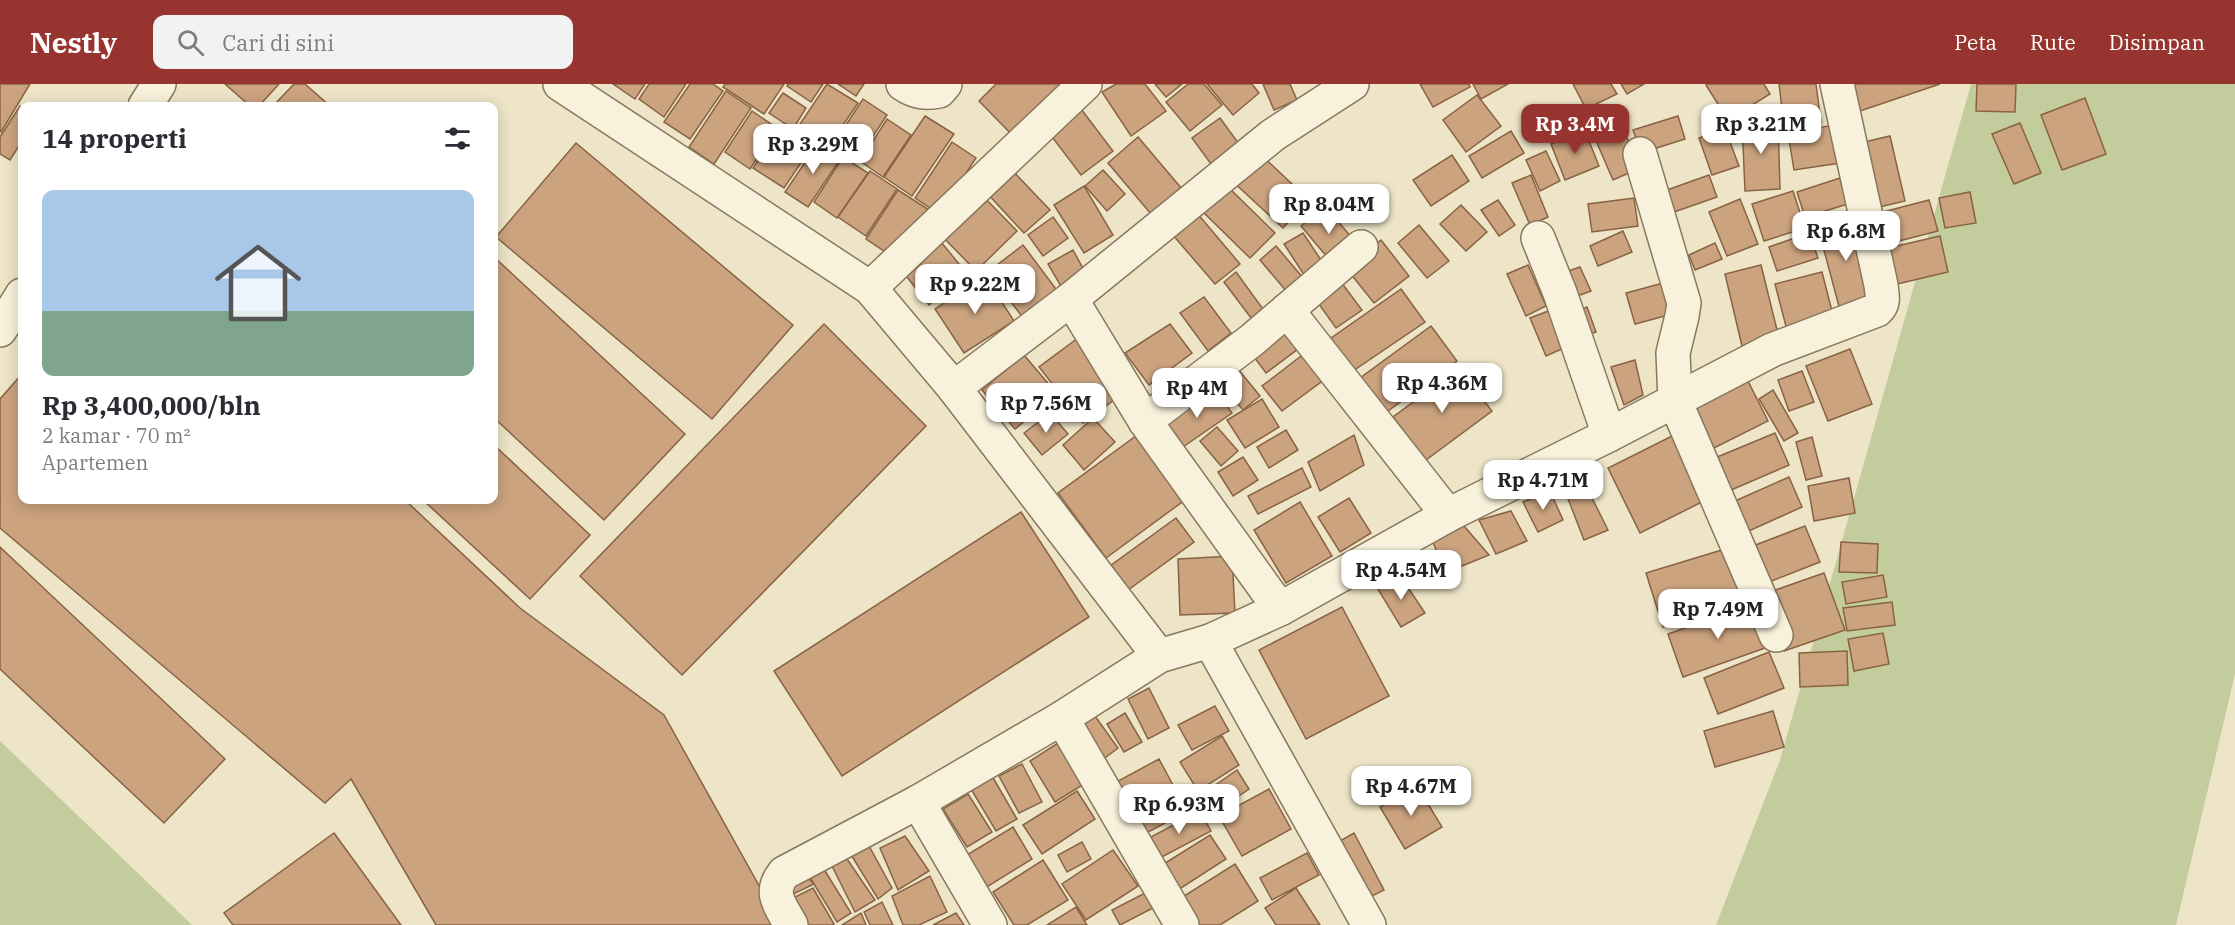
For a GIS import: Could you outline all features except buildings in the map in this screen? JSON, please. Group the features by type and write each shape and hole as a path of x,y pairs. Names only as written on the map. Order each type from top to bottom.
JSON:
{"street":[{"path":"147,102 159,84"},
{"path":"560,84 870,288 954,388 1159,656"},
{"path":"903,84 914,91 929,93 939,91 945,84"},
{"path":"870,288 1085,84"},
{"path":"954,388 1071,299 1273,135 1352,84"},
{"path":"791,925 775,893 777,882 784,873 918,802 1062,718 1159,656 1210,640 1280,609 1448,515 1676,401 1772,350 1877,310 1882,305 1881,285 1837,84"},
{"path":"1640,154 1684,303 1673,353 1676,401 1776,635"},
{"path":"1538,238 1560,293 1609,435"},
{"path":"1145,421 1252,340 1361,247"},
{"path":"1071,299 1145,421 1280,609"},
{"path":"0,330 18,302"},
{"path":"1287,310 1448,515"},
{"path":"1210,640 1369,925"},
{"path":"1062,718 1182,925"},
{"path":"918,802 990,925"}],"green space":[{"path":"1971,84 2235,84 2235,674 2176,925 1716,925 1780,760"},
{"path":"0,741 192,925 0,925"}]}
